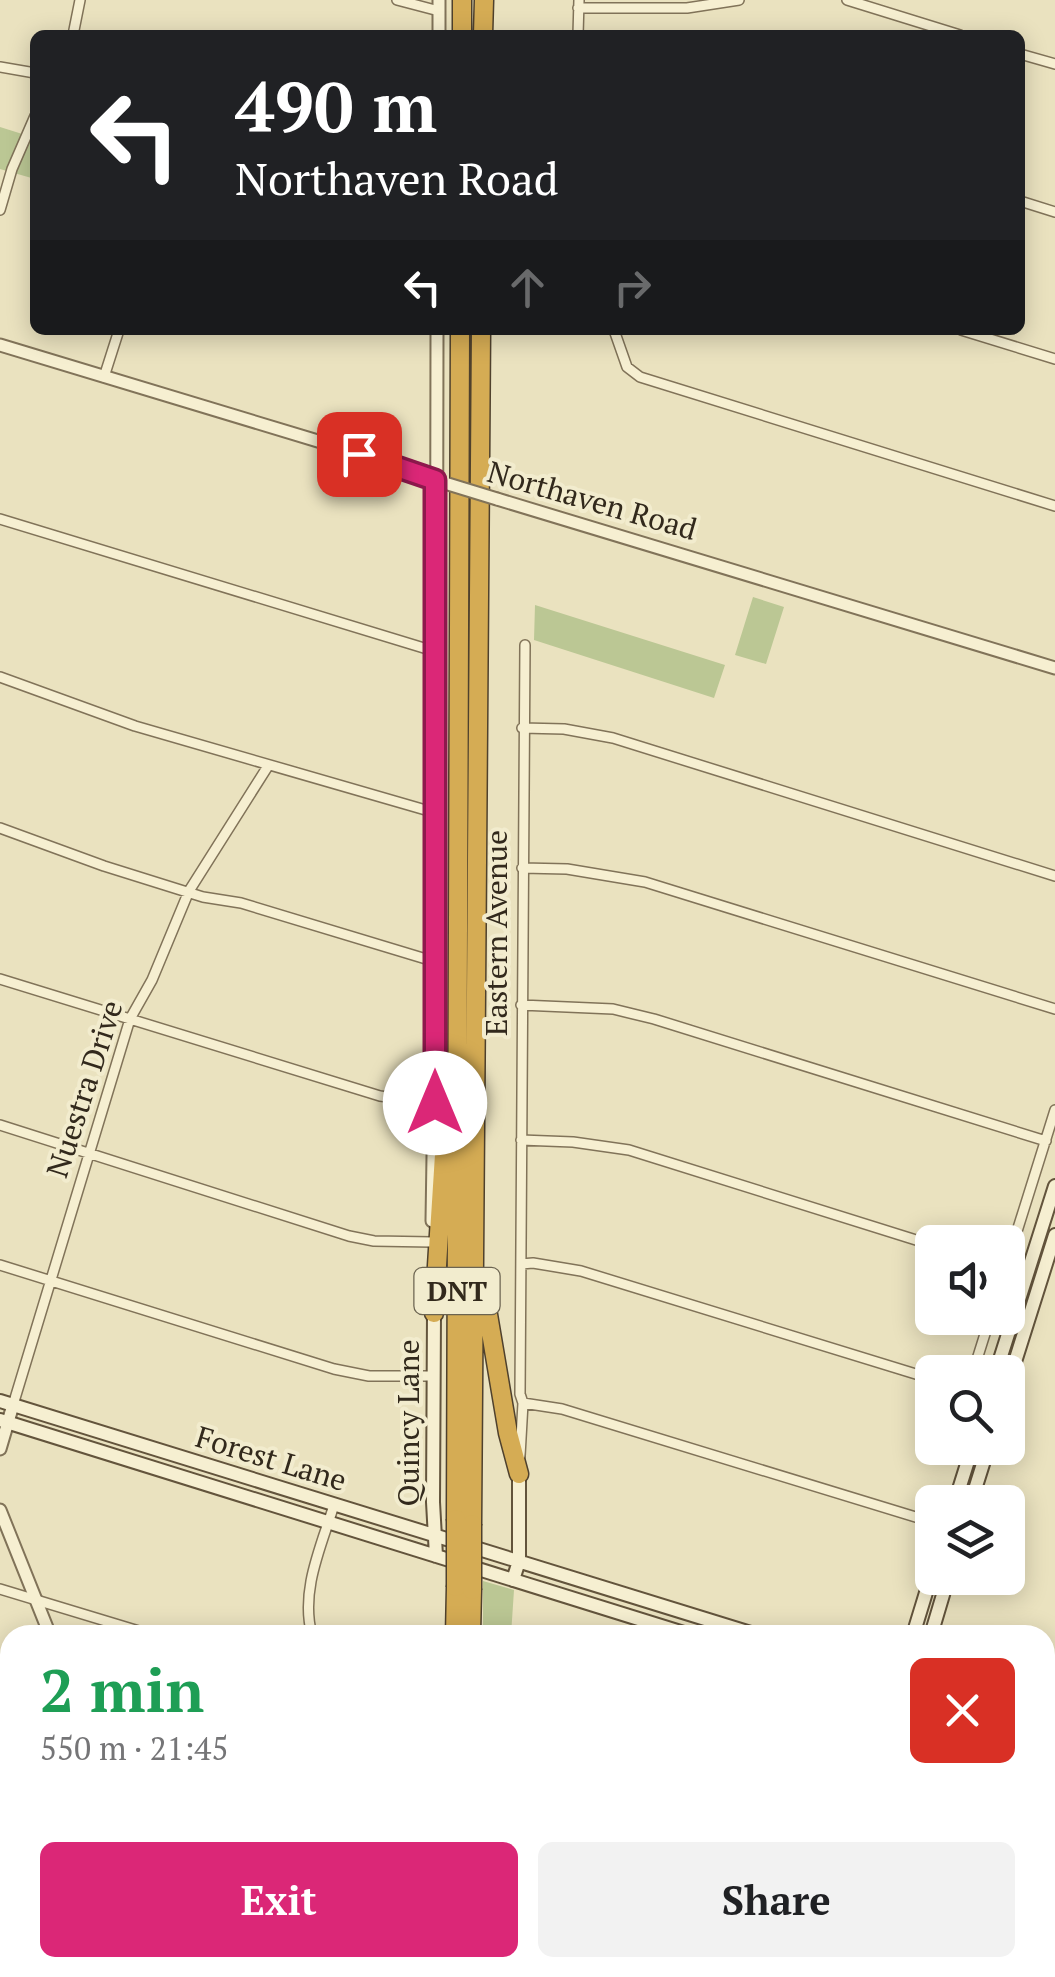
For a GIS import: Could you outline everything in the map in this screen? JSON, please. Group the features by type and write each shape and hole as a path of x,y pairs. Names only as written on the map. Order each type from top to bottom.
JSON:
{"highway":[{"path":"462,0 462,30"},
{"path":"484,0 484,30"},
{"name":"DNT","path":"460,335 457,1063 464,1588 470,1625"},
{"name":"DNT","path":"464,1522 474,1220 480,335"},
{"path":"434,1313 447,1100 457,1063"},
{"path":"474,1220 489,1330 519,1474"},
{"name":"DNT","path":"456,1625 464,1588"}],"main road":[{"path":"1015,1355 1055,1186"},
{"path":"1002,1355 1042,1250 1055,1235"},
{"name":"Quincy Lane","path":"434,1313 432,1502 436,1556"},
{"name":"Forest Lane","path":"6,1403 518,1561 711,1625"},
{"name":"Forest Lane","path":"4,1422 658,1625"},
{"path":"114,1456 119,1439"},
{"path":"216,1488 222,1471"},
{"name":"Eastern Avenue","path":"513,1580 518,1561 519,1474"},
{"path":"400,1524 420,1521 428,1514 432,1502"},
{"path":"916,1625 925,1595"},
{"path":"934,1625 943,1595"}],"street":[{"path":"74,30 80,0"},
{"path":"396,0 439,6"},
{"path":"578,30 578,4 688,8 739,0"},
{"path":"847,0 944,30"},
{"path":"1025,55 1055,64"},
{"path":"0,66 30,71"},
{"path":"0,210 30,128"},
{"path":"1025,203 1055,212"},
{"path":"104,376 117,335"},
{"name":"Quincy Lane","path":"434,1313 441,482 437,335"},
{"path":"616,335 627,367 640,378 1055,506"},
{"path":"976,335 1055,359"},
{"name":"Northaven Road","path":"0,345 1055,668"},
{"path":"0,519 437,652"},
{"name":"Eastern Avenue","path":"519,1474 523,1404 521,1004 525,645"},
{"path":"0,678 135,726 436,813"},
{"path":"522,728 564,729 613,738 1055,876"},
{"name":"Nuestra Drive","path":"0,1449 6,1403 52,1281 130,1019 152,980 189,891 268,766"},
{"path":"0,828 104,866 436,962"},
{"path":"522,868 580,871 645,882 1055,1010"},
{"path":"0,979 380,1096 435,1103"},
{"path":"521,1004 580,1006 654,1019 1046,1140"},
{"path":"1019,1225 1055,1110"},
{"path":"0,1126 349,1236 374,1241 432,1242"},
{"path":"521,1140 630,1150 915,1240"},
{"path":"521,1264 581,1271 915,1374"},
{"path":"0,1265 334,1369 369,1376 434,1376"},
{"path":"523,1404 562,1409 915,1517"},
{"path":"310,1625 308,1593 334,1505"},
{"path":"0,1510 46,1625"},
{"path":"0,1588 119,1625"}],"green space":[{"path":"0,127 30,136 30,178 0,169"},
{"path":"753,597 784,607 766,664 735,655"},
{"path":"535,605 725,665 714,698 534,640"},
{"path":"483,1581 514,1590 512,1625 483,1625"}],"route":[{"path":"359,454 435,480 435,1103"}]}
